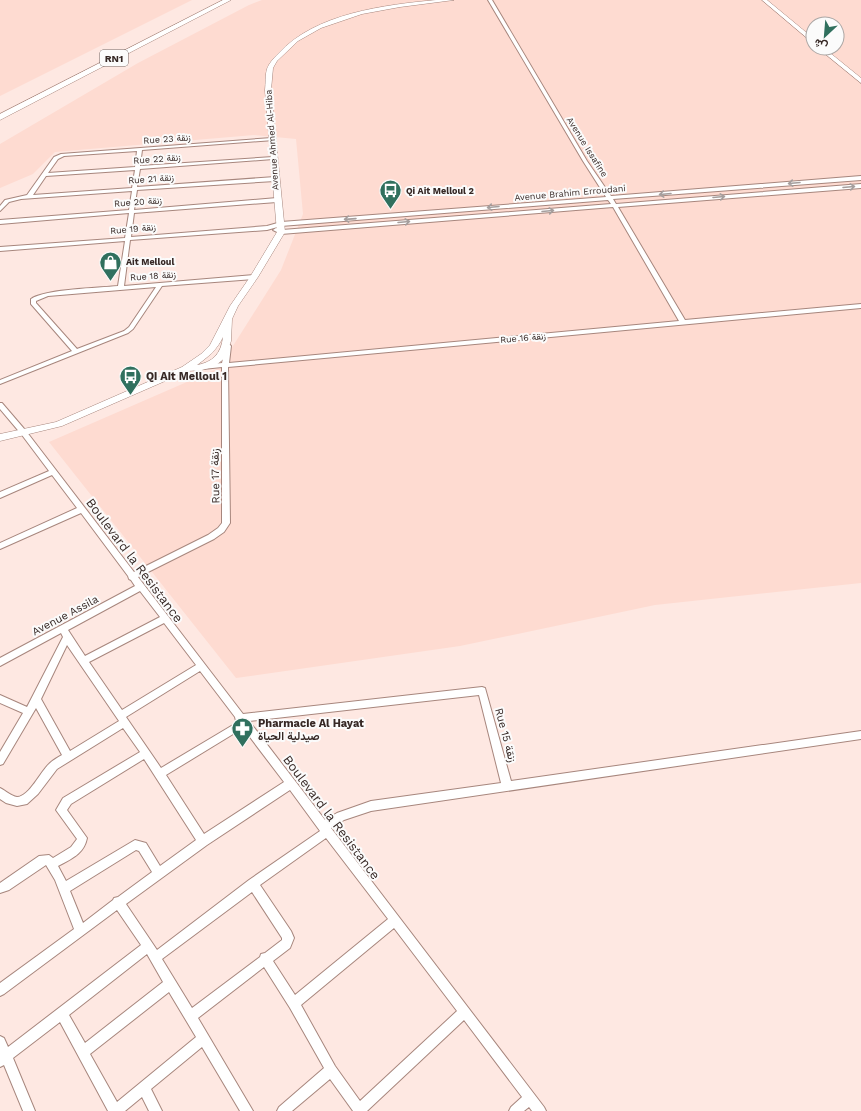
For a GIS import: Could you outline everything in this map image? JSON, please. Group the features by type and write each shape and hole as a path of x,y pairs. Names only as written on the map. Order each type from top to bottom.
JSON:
{"highway":[{"name":"RN1","path":"0,114 222,0"},
{"name":"RN1","path":"0,117 228,0"}],"street":[{"name":"Avenue Ahmed Al-Hiba","path":"281,228 276,200 268,90 269,76 275,60 290,44 319,27 361,13 415,3 452,0"},
{"name":"Avenue Issafine","path":"490,0 583,157 610,198 683,323"},
{"path":"764,0 805,34"},
{"path":"831,56 861,81"},
{"name":"Rue 23 زنقة","path":"43,175 56,158 63,154 272,139"},
{"path":"121,288 140,149"},
{"name":"Rue 22 زنقة","path":"43,175 273,158"},
{"path":"29,196 43,175"},
{"name":"Avenue Brahim Erroudani","path":"281,228 375,217 861,178"},
{"name":"Rue 21 زنقة","path":"0,209 10,199 29,196 275,179"},
{"path":"809,182 816,189"},
{"name":"Avenue Brahim Erroudani","path":"281,228 377,224 861,186"},
{"path":"748,187 754,194"},
{"name":"Rue 20 زنقة","path":"0,222 276,200"},
{"path":"375,217 377,224"},
{"path":"0,446 24,434 59,424 185,369 198,361 214,346 234,306 254,277 281,228"},
{"name":"Rue 19 زنقة","path":"0,249 281,228"},
{"name":"Rue 18 زنقة","path":"75,351 33,303 33,300 47,294 254,277"},
{"path":"1,382 75,351 119,335 131,328 160,285"},
{"name":"Rue 16 زنقة","path":"222,363 861,306"},
{"path":"222,363 228,346 228,320"},
{"path":"214,346 222,363"},
{"path":"185,369 222,363"},
{"name":"Rue 17 زنقة","path":"132,577 211,537 221,530 226,523 222,363"},
{"name":"Boulevard la Resistance","path":"0,406 24,434 80,510 540,1111"},
{"path":"0,438 8,435 24,434"},
{"path":"0,495 52,472"},
{"path":"0,546 80,510"},
{"name":"Avenue Assila","path":"0,662 65,633 140,587"},
{"path":"83,661 164,619"},
{"path":"65,633 160,774 203,841"},
{"path":"0,761 36,700 65,633"},
{"path":"0,793 7,798 19,802 28,798 37,789 49,770 200,667"},
{"name":"Rue 15 زنقة","path":"242,721 482,691 507,786"},
{"path":"0,699 28,712"},
{"path":"36,700 68,757"},
{"path":"160,774 242,721"},
{"path":"155,958 325,830 341,816 360,808 861,735"},
{"path":"52,864 78,848 82,841 82,838 61,810 67,802 146,753"},
{"path":"0,990 203,841 290,784"},
{"path":"63,889 135,845 142,847 159,873"},
{"path":"0,888 43,860 49,860 80,930"},
{"path":"191,1016 265,958 286,944 288,938 253,884"},
{"path":"118,902 148,946 247,1111"},
{"path":"294,1004 394,921"},
{"path":"3,1059 148,946"},
{"path":"265,958 294,1004 331,1070 359,1110 464,1012"},
{"path":"83,1052 170,984"},
{"path":"62,1013 115,1111 204,1038"},
{"path":"0,1042 3,1059 29,1111"},
{"path":"284,1111 331,1070"},
{"path":"144,1087 156,1111"},
{"path":"516,1111 530,1098"}],"shaded area":[{"path":"0,0 192,0 0,96"},
{"path":"262,0 861,0 861,583 655,605 460,646 236,678 49,442 219,368 281,270 303,214 296,139 254,135 55,152 33,174 0,188 0,144 138,63 249,5"}],"place":[{"name":"Qi Ait Melloul 2","path":"391,210"},
{"name":"Ait Melloul","path":"110,282"},
{"name":"Qi Ait Melloul 1","path":"131,396"},
{"name":"Pharmacie Al Hayat صيدلية الحياة","path":"242,748"}]}
